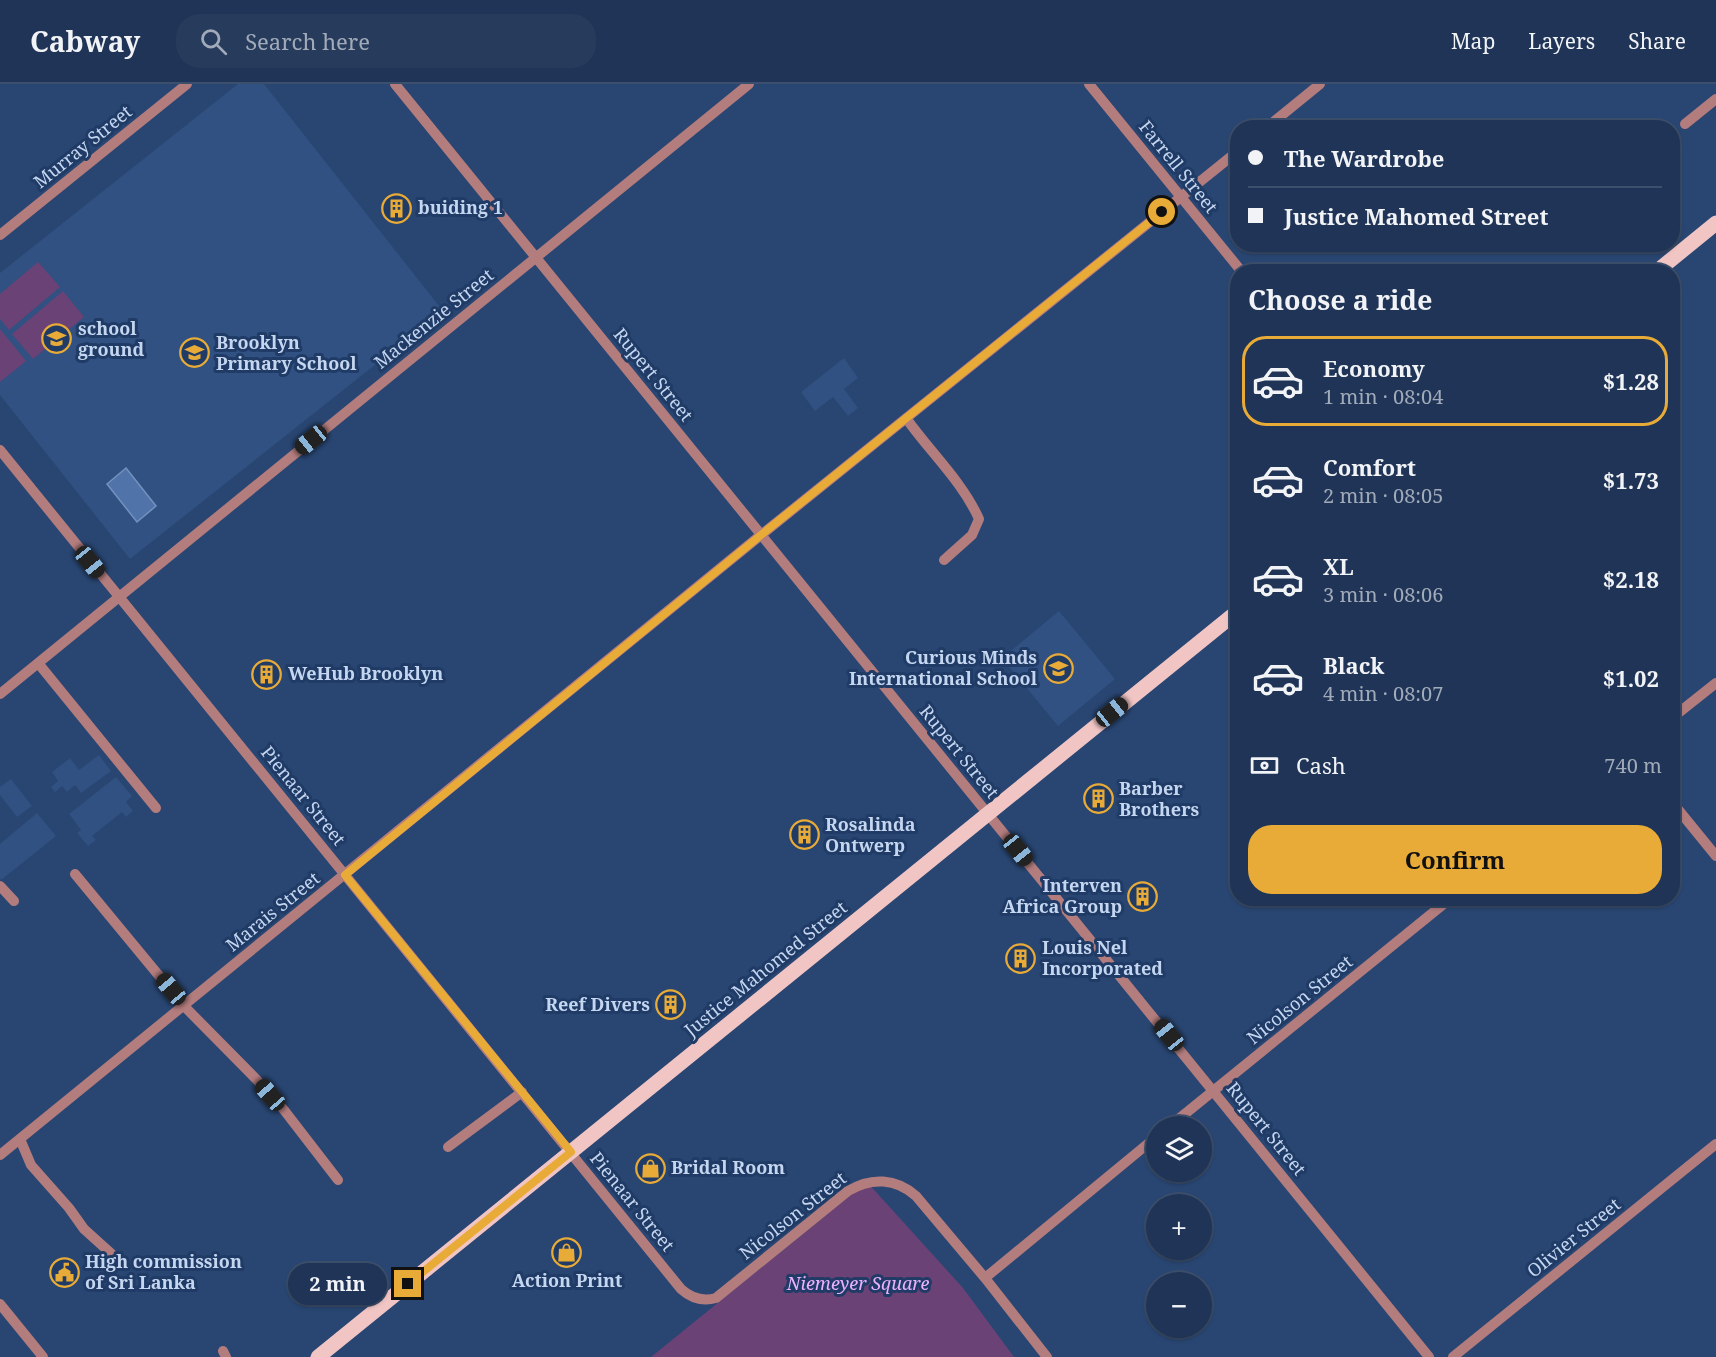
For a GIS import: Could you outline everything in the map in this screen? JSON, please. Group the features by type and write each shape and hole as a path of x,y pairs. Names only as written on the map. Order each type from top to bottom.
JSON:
{"main road":[{"path":"1666,264 1716,223"},
{"name":"Justice Mahomed Street","path":"318,1357 1230,617"}],"street":[{"name":"Murray Street","path":"0,235 187,84"},
{"name":"Rupert Street","path":"395,84 1429,1357"},
{"name":"Mackenzie Street","path":"0,694 749,84"},
{"name":"Farrell Street","path":"1089,84 1235,264"},
{"path":"1276,120 1320,84"},
{"path":"1685,124 1716,99"},
{"name":"Marais Street","path":"0,1155 761,535 1230,157"},
{"path":"906,418 922,442 970,500 980,519 972,535 944,560"},
{"name":"Pienaar Street","path":"0,450 681,1288 696,1299"},
{"path":"38,663 156,808"},
{"path":"1680,712 1716,683"},
{"path":"1680,812 1716,856"},
{"path":"75,874 184,1006 284,1110 338,1180"},
{"path":"0,886 14,901"},
{"name":"Nicolson Street","path":"1183,1116 1441,906"},
{"path":"448,1147 522,1092"},
{"path":"20,1139 31,1165 69,1208 84,1229 115,1257"},
{"name":"Olivier Street","path":"1453,1357 1716,1144"},
{"path":"985,1278 1146,1145"},
{"name":"Nicolson Street","path":"696,1299 711,1299 724,1293 857,1185 872,1181 896,1183 910,1191 985,1278 1047,1357"},
{"path":"0,1304 44,1357"}],"shaded area":[{"name":"Brooklyn Primary School","path":"238,84 264,84 443,311 130,559 0,395 0,273"},
{"path":"844,358 858,378 844,389 858,408 848,416 833,397 815,411 801,392"},
{"path":"126,468 156,506 137,522 107,484"},
{"name":"Curious Minds International School","path":"1059,611 1115,679 1058,726 1002,658"},
{"path":"99,755 111,771 81,793 75,785 67,792 62,786 55,792 51,787 58,781 52,772 70,758 79,770"},
{"path":"116,777 132,796 126,802 133,811 126,817 122,812 92,836 96,840 88,846 77,833 81,830 69,814"},
{"path":"11,779 32,806 17,817 0,795 0,787"},
{"path":"37,813 56,836 1,880 0,844"}],"green space":[{"path":"38,262 60,287 9,330 0,319 0,294"},
{"path":"63,291 84,317 33,359 12,334"},
{"path":"0,329 26,361 0,382"},
{"name":"Niemeyer Square","path":"867,1182 963,1288 1014,1357 651,1357"}],"place":[{"name":"buiding 1","path":"397,208"},
{"name":"school ground","path":"57,339"},
{"name":"Brooklyn Primary School","path":"195,353"},
{"name":"Curious Minds International School","path":"1058,668"},
{"name":"WeHub Brooklyn","path":"267,674"},
{"name":"Barber Brothers","path":"1098,799"},
{"name":"Rosalinda Ontwerp","path":"804,835"},
{"name":"Interven Africa Group","path":"1143,896"},
{"name":"Louis Nel Incorporated","path":"1021,958"},
{"name":"Reef Divers","path":"671,1005"},
{"name":"Bridal Room","path":"650,1168"},
{"name":"Action Print","path":"567,1252"},
{"name":"High commission of Sri Lanka","path":"64,1272"}],"route":[{"path":"408,1284 571,1152 345,875 761,535 1162,212"}]}
